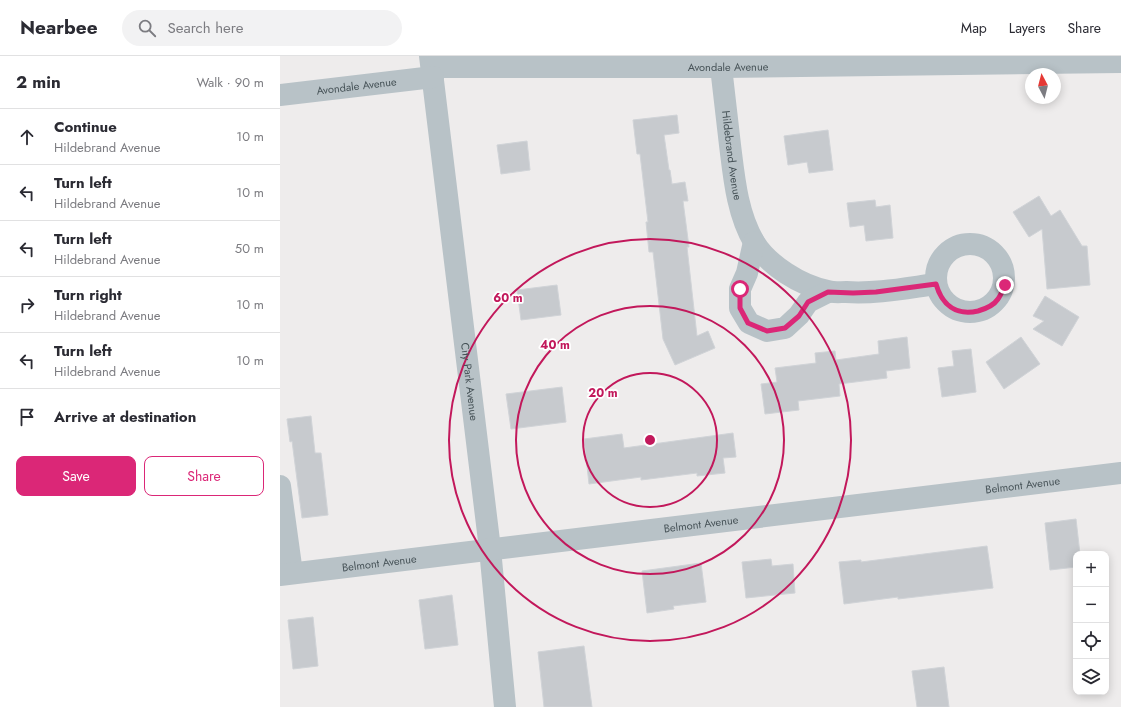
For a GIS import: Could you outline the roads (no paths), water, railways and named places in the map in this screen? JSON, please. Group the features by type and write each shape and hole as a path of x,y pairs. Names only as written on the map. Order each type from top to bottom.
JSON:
{"street":[{"name":"Avondale Avenue","path":"280,95 431,67 721,67 1121,62"},
{"name":"City Park Avenue","path":"431,67 490,549 506,707"},
{"name":"Hildebrand Avenue","path":"721,67 735,184 739,204 754,242 767,258 784,272 805,284 828,292 876,292 936,284"},
{"name":"Hildebrand Avenue","path":"754,242 747,273 740,289 740,308 748,323 767,331 785,328 799,316 808,302 828,292"},
{"name":"Belmont Avenue","path":"286,574 1121,473"},
{"path":"280,486 286,574"}]}
